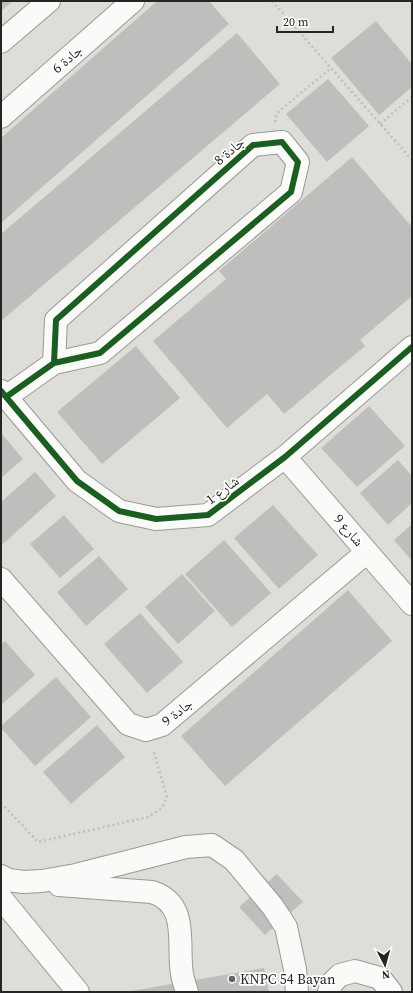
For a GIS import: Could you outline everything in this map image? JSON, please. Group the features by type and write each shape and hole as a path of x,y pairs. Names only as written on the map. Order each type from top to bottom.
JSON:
{"street":[{"path":"1,42 49,1"},
{"name":"جادة 6","path":"1,117 133,1"},
{"name":"جادة 8","path":"4,394 54,364 100,353 291,192 298,162 282,142 253,145 56,320 54,364"},
{"name":"شارع 1","path":"4,394 77,481 119,511 156,519 208,515 285,457 408,357"},
{"name":"شارع 9","path":"285,457 412,604"},
{"name":"جادة 9","path":"1,578 128,724 146,730 162,726 367,552"},
{"path":"23,882 42,881 76,875 186,846 212,845 234,860 273,907 286,927 295,969 297,992"},
{"path":"1,876 9,880 23,882 152,892 162,895 176,911 180,928 182,974 187,992"},
{"path":"1,898 78,992"},
{"path":"329,992 330,984 340,975 355,971 380,978 391,992"}],"path":[{"path":"272,1 412,160"},
{"path":"269,144 278,113 331,68"},
{"path":"380,124 412,97"},
{"path":"1,803 38,842 148,817 162,808 167,797 146,730"}],"building":[{"path":"1,1 13,1 1,11"},
{"path":"157,1 209,1 229,24 1,223 1,138"},
{"path":"376,21 412,64 412,87 379,115 331,58"},
{"path":"237,33 280,84 1,321 1,234"},
{"path":"328,79 369,126 327,162 286,114"},
{"path":"352,157 412,227 412,296 360,340 365,346 284,414 267,394 227,428 153,341 226,279 219,271"},
{"path":"136,346 180,398 102,464 57,412"},
{"path":"369,406 405,446 357,487 321,448"},
{"path":"1,433 23,459 1,478"},
{"path":"398,460 412,476 412,503 388,525 360,493"},
{"path":"35,472 56,496 3,544 1,542 1,502"},
{"path":"273,505 318,555 279,589 234,538"},
{"path":"64,515 94,549 60,578 30,544"},
{"path":"412,524 412,561 394,540"},
{"path":"224,540 271,593 232,627 185,574"},
{"path":"99,556 128,589 86,626 57,592"},
{"path":"182,574 215,611 178,644 145,607"},
{"path":"348,590 392,641 225,786 181,736"},
{"path":"140,613 183,662 147,693 104,644"},
{"path":"5,641 35,675 1,705 1,644"},
{"path":"56,677 91,717 35,766 1,728 1,726"},
{"path":"97,725 125,757 71,804 43,772"},
{"path":"277,874 303,902 265,935 239,907"},
{"name":"KNPC 54 Bayan","path":"264,968 269,992 131,992 131,991"}],"cycle path":[{"path":"6,397 54,363 100,353 291,192 298,162 282,142 253,145 56,320 54,363"},
{"path":"1,391 77,481 119,511 156,519 208,515 285,457 412,347"}],"place":[{"name":"KNPC 54 Bayan","path":"232,979"}]}
